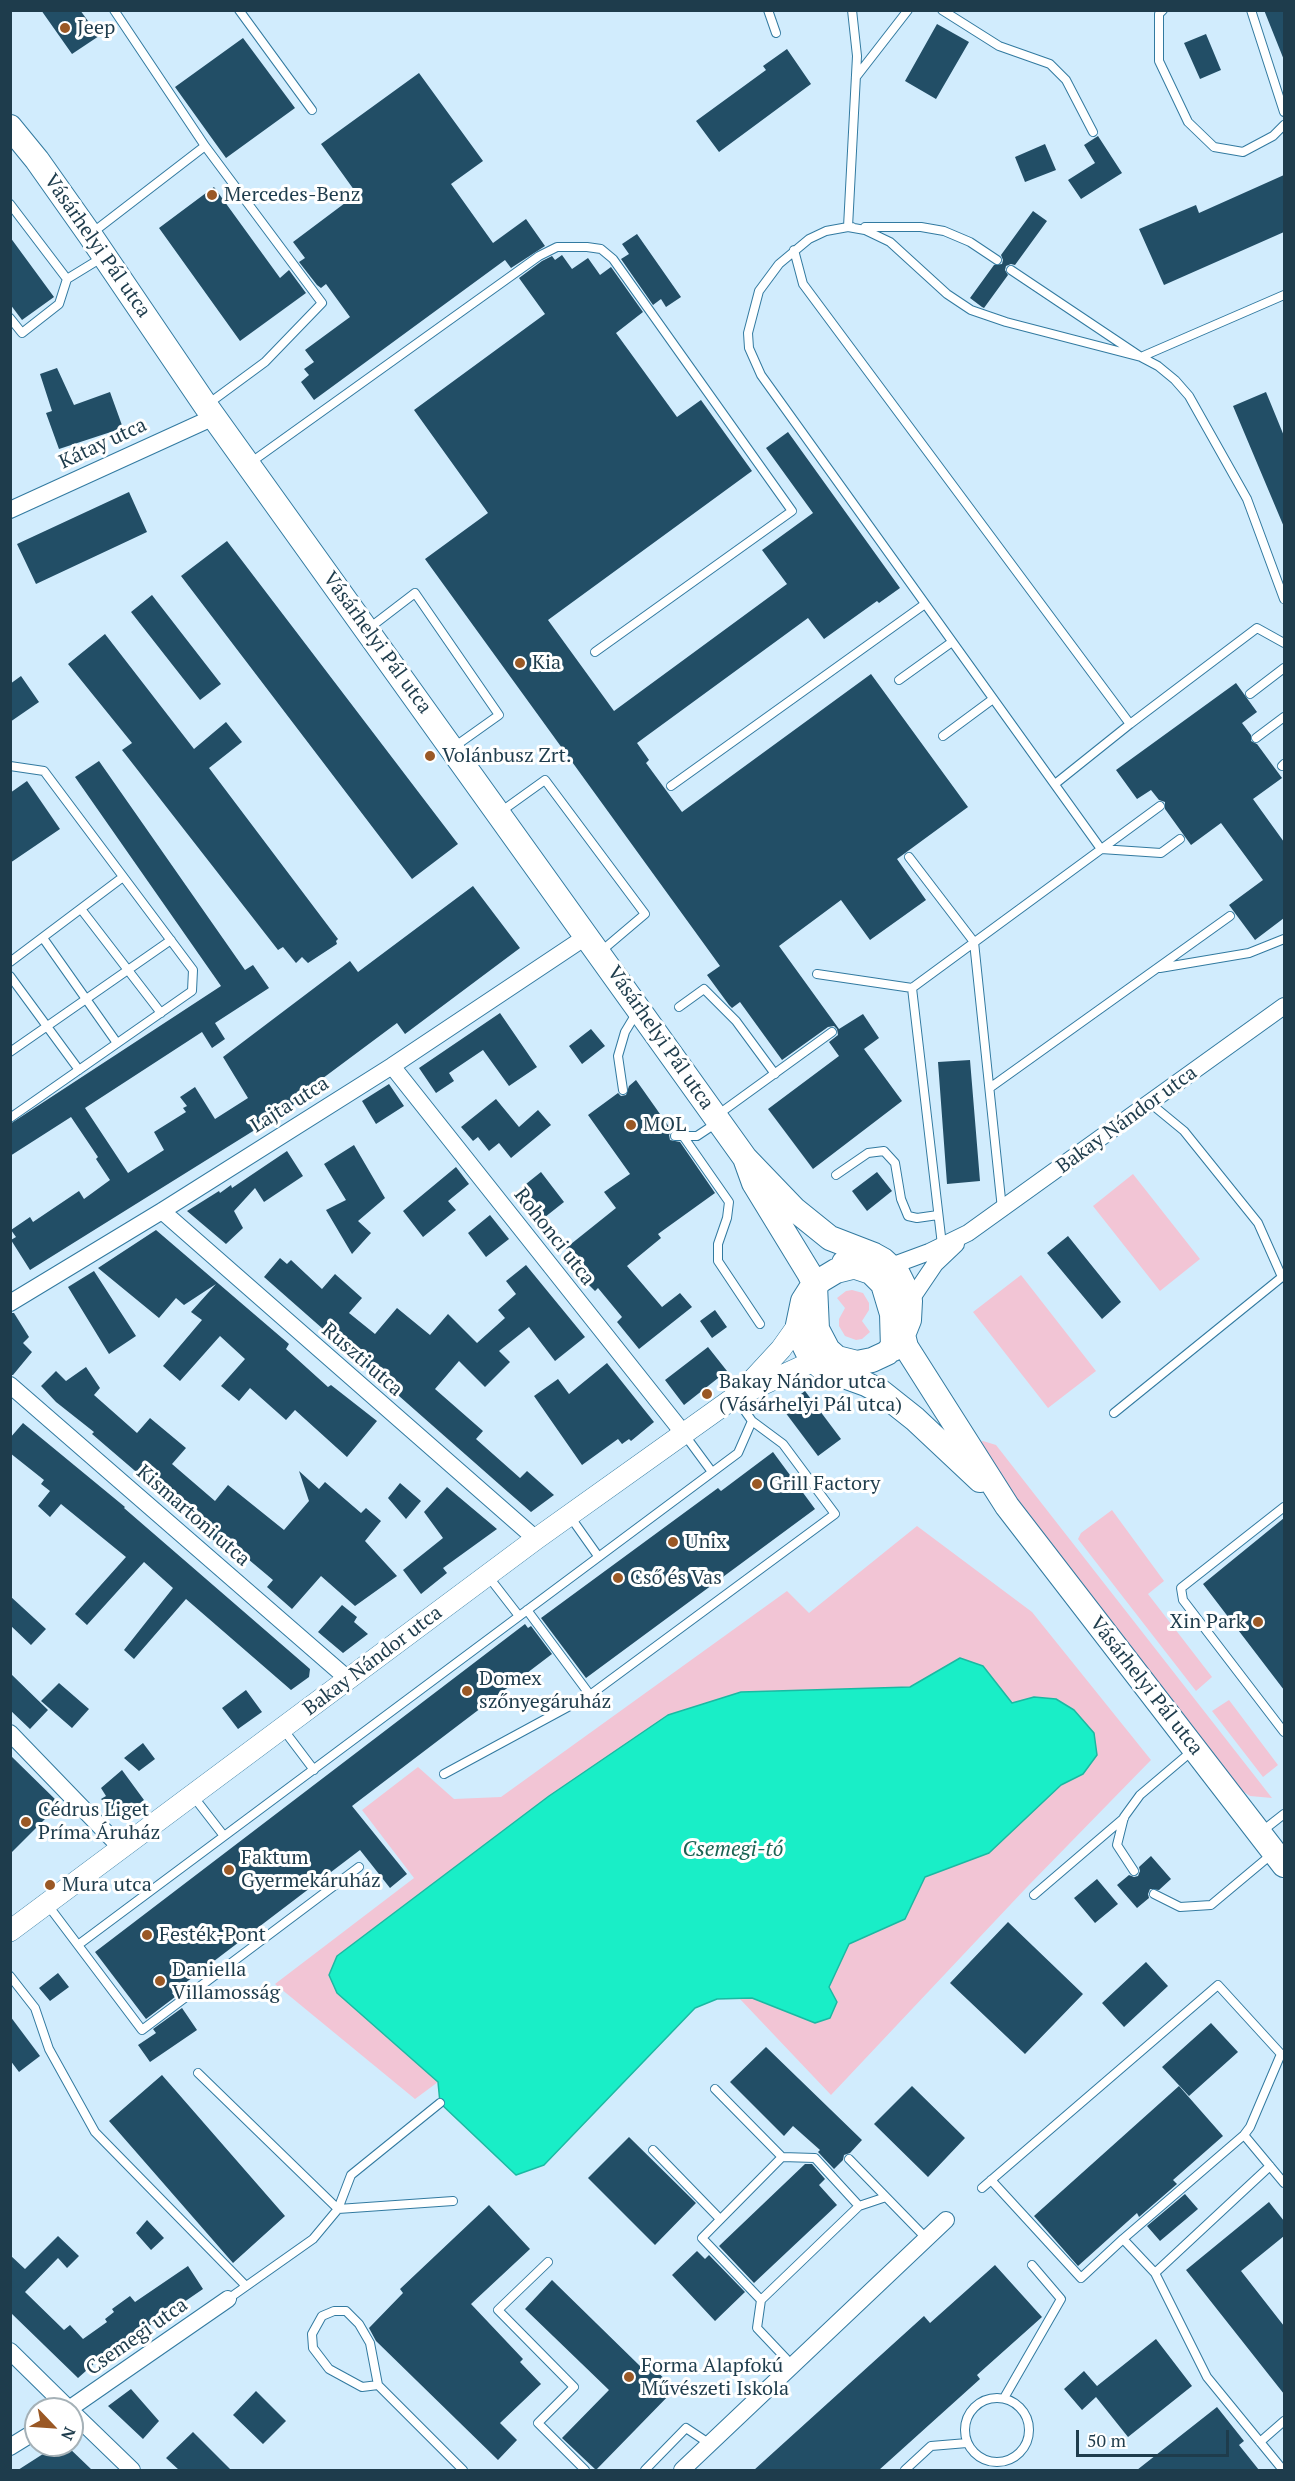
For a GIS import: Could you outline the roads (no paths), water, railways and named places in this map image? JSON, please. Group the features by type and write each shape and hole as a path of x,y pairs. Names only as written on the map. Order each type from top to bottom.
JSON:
{"main road":[{"name":"Vásárhelyi Pál utca","path":"10,128 37,160 210,411 745,1158 794,1209 830,1238 874,1255 872,1269 883,1284 890,1301 898,1341 906,1347 1007,1506 1273,1850"},
{"name":"Vásárhelyi Pál utca","path":"745,1158 750,1195 801,1280 811,1290 817,1329 836,1361 839,1376 873,1387 915,1419 1007,1506"},
{"name":"Vásárhelyi Pál utca","path":"794,1209 821,1248 830,1256 872,1269 903,1282 910,1301"},
{"path":"872,1269 828,1275 811,1290 800,1313 798,1325 802,1341 836,1361 872,1360 898,1341 909,1320 910,1301"},
{"name":"Vásárhelyi Pál utca","path":"836,1361 878,1374 894,1387 915,1419"}],"street":[{"name":"Kátay utca","path":"10,510 210,411"},
{"name":"Lajta utca","path":"10,1304 392,1066 593,945"},
{"name":"Bakay Nándor utca","path":"910,1301 936,1264 968,1233 1284,1006"},
{"name":"Rohonci utca","path":"392,1066 684,1434"},
{"name":"Ruszti utca","path":"162,1211 536,1539"},
{"name":"Bakay Nándor utca","path":"872,1269 942,1245 968,1233"},
{"name":"Bakay Nándor utca","path":"10,1931 536,1539 737,1396 781,1349 798,1325"},
{"name":"Bakay Nándor utca","path":"737,1396 836,1361"},
{"name":"Kismartoni utca","path":"10,1385 348,1679"},
{"path":"10,1733 121,1848"},
{"path":"682,2470 946,2220"},
{"name":"Csemegi utca","path":"84,2400 228,2299"},
{"path":"10,2351 57,2397"},
{"path":"84,2424 132,2470"},
{"path":"10,2448 24,2439"}],"lane":[{"path":"114,10 206,146 322,303 265,362 210,411"},
{"path":"239,10 312,110"},
{"path":"768,10 776,33"},
{"path":"848,227 857,56 852,10"},
{"path":"856,78 908,10"},
{"path":"942,10 999,46 1050,64 1066,80 1093,132"},
{"path":"1163,10 1159,14 1159,60 1188,122 1214,147 1243,152 1273,136 1284,125"},
{"path":"1251,10 1284,112"},
{"path":"90,235 206,146"},
{"path":"10,204 67,279"},
{"path":"848,227 865,230 890,242 947,294 971,310 1006,322 1141,357 1284,295"},
{"path":"997,260 969,242 944,231 921,227 848,227 826,231 809,239 794,250 768,277 754,305 748,333 749,348 753,362 1101,849"},
{"path":"249,464 539,256 557,247 601,249 613,259 792,511 595,652"},
{"path":"794,250 803,284 1130,724"},
{"path":"10,318 22,333 59,304 67,279 104,256"},
{"path":"1011,270 1174,380 1189,396 1247,499 1284,599"},
{"path":"367,629 415,593 499,715 453,748"},
{"path":"671,786 925,604"},
{"path":"1054,784 1257,628 1284,643"},
{"path":"899,680 952,642"},
{"path":"1250,694 1284,668"},
{"path":"943,736 993,699"},
{"path":"1256,738 1284,717"},
{"path":"10,766 44,771 193,970 192,991 10,1118"},
{"path":"499,813 544,780 645,914 593,945"},
{"path":"817,974 912,988 1160,806"},
{"path":"1101,849 1161,853 1180,839"},
{"path":"909,857 974,942 1002,1209"},
{"path":"10,962 123,877"},
{"path":"81,909 161,1013"},
{"path":"991,1087 1230,916"},
{"path":"43,938 117,1043"},
{"path":"1157,968 1249,953 1284,939"},
{"path":"10,1052 171,940"},
{"path":"10,976 79,1070"},
{"path":"912,988 942,1245"},
{"path":"679,1007 704,989 736,1021 775,1074"},
{"path":"623,1090 618,1056 625,1032 639,1009"},
{"path":"760,1324 718,1261 718,1244 728,1218 729,1202 679,1136 697,1136 832,1032"},
{"path":"1114,1413 1282,1277 1258,1223 1184,1131 1150,1103"},
{"path":"836,1175 868,1153 884,1151 895,1162 901,1199 908,1216 917,1218 938,1215"},
{"path":"444,1774 590,1695 835,1514 783,1444 752,1421 737,1396"},
{"path":"78,1945 738,1453 752,1421"},
{"path":"684,1434 712,1472"},
{"path":"1284,1507 1181,1588 1182,1600 1284,1732"},
{"path":"569,1515 598,1556"},
{"path":"488,1575 519,1616"},
{"path":"527,1610 590,1695"},
{"path":"283,1728 314,1770"},
{"path":"1034,1895 1124,1817 1140,1795 1195,1749"},
{"path":"192,1795 224,1836"},
{"path":"1154,1894 1180,1907 1211,1905 1273,1850 1284,1814"},
{"path":"1124,1817 1117,1845 1134,1870"},
{"path":"46,1904 142,2030 359,1867"},
{"path":"10,1976 35,2008 49,2049 95,2132 246,2286"},
{"path":"982,2188 991,2180 1218,1985 1281,2054 1250,2127 1244,2135 1081,2278 991,2180"},
{"path":"198,2073 338,2209 453,2201"},
{"path":"715,2089 782,2157 815,2158 859,2206"},
{"path":"228,2299 314,2239 338,2209 351,2175 440,2103"},
{"path":"1244,2135 1284,2182"},
{"path":"653,2150 720,2218"},
{"path":"760,2300 702,2238 782,2157"},
{"path":"849,2159 926,2238"},
{"path":"1155,2273 1270,2166"},
{"path":"792,2366 757,2328 760,2300 859,2206 886,2197"},
{"path":"1124,2239 1155,2273 1208,2378 1283,2470"},
{"path":"548,2262 498,2310 574,2388 538,2423 585,2470"},
{"path":"1004,2398 1061,2299 1032,2265"},
{"path":"378,2385 362,2387 329,2369 313,2348 312,2334 322,2316 334,2311 346,2311 359,2324 370,2343 378,2385 464,2470"},
{"path":"992,2398 1004,2398 1015,2403 1023,2411 1028,2422 1029,2434 1018,2454 996,2466 974,2453 964,2432 966,2420 972,2409 992,2398"},
{"path":"1260,2442 1284,2421"},
{"path":"645,2470 686,2428 710,2444"},
{"path":"905,2470 931,2446 968,2443"}],"water":[{"name":"Csemegi-tó","path":"960,1658 983,1666 1012,1703 1034,1697 1056,1699 1074,1710 1094,1733 1097,1755 1083,1774 1061,1785 989,1853 925,1877 905,1919 849,1944 829,1987 837,2002 830,2018 815,2023 752,1998 717,1999 695,2008 544,2165 516,2175 440,2103 438,2082 337,1993 329,1975 337,1956 549,1796 668,1715 741,1692 910,1687"}],"place":[{"name":"Jeep","path":"65,28"},
{"name":"Mercedes-Benz","path":"212,195"},
{"name":"Kia","path":"520,663"},
{"name":"Volánbusz Zrt.","path":"430,756"},
{"name":"MOL","path":"631,1125"},
{"name":"Bakay Nándor utca (Vásárhelyi Pál utca)","path":"707,1394"},
{"name":"Grill Factory","path":"757,1484"},
{"name":"Unix","path":"673,1542"},
{"name":"Cső és Vas","path":"618,1578"},
{"name":"Xin Park","path":"1258,1622"},
{"name":"Domex szőnyegáruház","path":"467,1691"},
{"name":"Cédrus Liget Príma Áruház","path":"26,1822"},
{"name":"Faktum Gyermekáruház","path":"229,1870"},
{"name":"Mura utca","path":"50,1885"},
{"name":"Festék-Pont","path":"147,1935"},
{"name":"Daniella Villamosság","path":"160,1981"},
{"name":"Forma Alapfokú Művészeti Iskola","path":"629,2377"}]}
